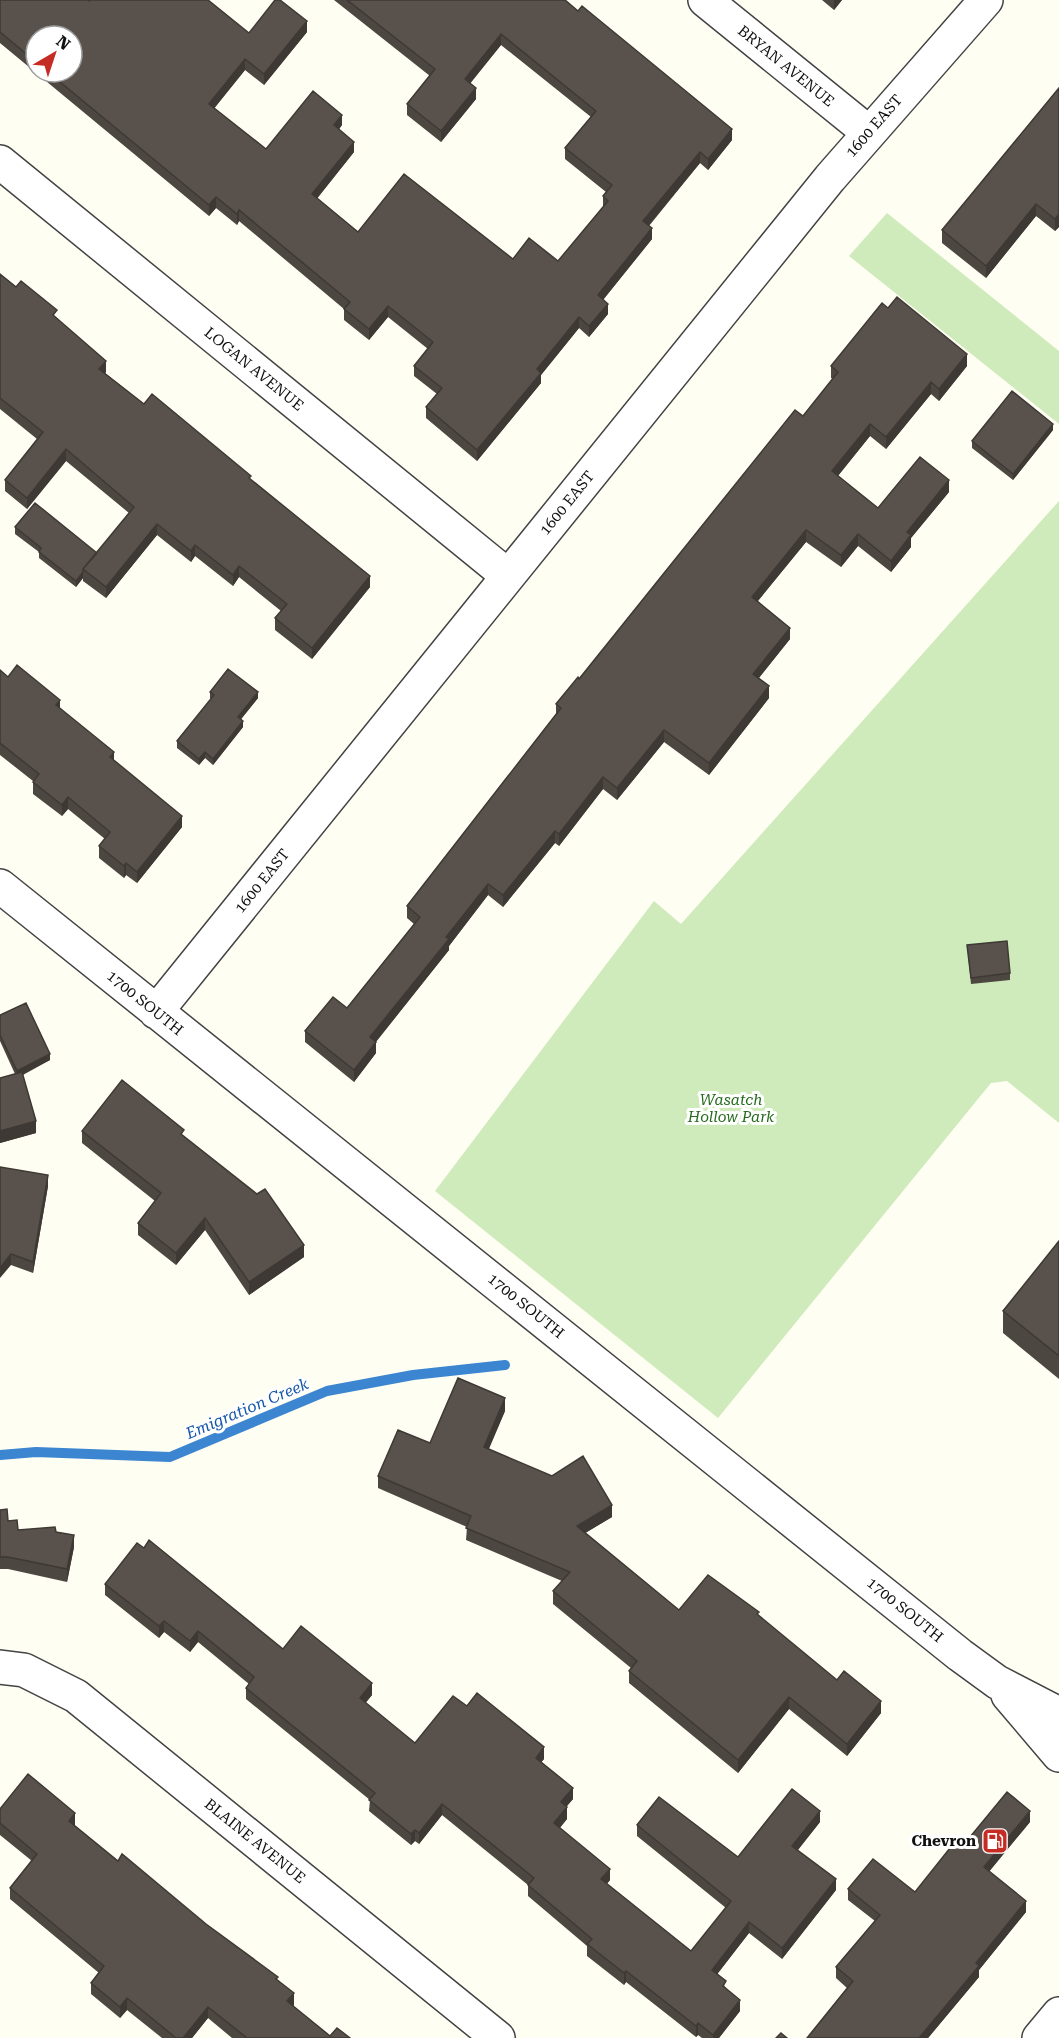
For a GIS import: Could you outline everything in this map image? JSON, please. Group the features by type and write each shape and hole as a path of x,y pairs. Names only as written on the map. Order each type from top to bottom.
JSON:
{"street":[{"name":"BRYAN AVENUE","path":"705,0 868,132"},
{"name":"1600 EAST","path":"156,1012 868,132 986,0"},
{"name":"LOGAN AVENUE","path":"0,162 508,576"},
{"name":"1700 SOUTH","path":"0,886 997,1682 1059,1714"},
{"name":"BLAINE AVENUE","path":"0,1667 24,1670 76,1696 498,2038"},
{"path":"997,1682 1059,1755"},
{"path":"1039,2038 1059,2014"}],"green space":[{"path":"887,213 1059,351 1059,424 849,256"},
{"name":"Wasatch Hollow Park","path":"1059,501 1059,1123 1007,1081 991,1083 718,1418 435,1191 654,901 681,924"}],"building":[{"path":"0,0 208,0 249,33 275,0 280,0 307,21 264,74 245,59 209,104 266,149 313,91 342,115 334,125 354,142 312,194 358,232 404,174 513,259 529,238 558,261 608,201 603,196 612,185 565,148 596,111 501,34 465,79 476,88 441,131 407,104 435,69 347,0 565,0 578,11 582,6 732,129 708,159 700,152 643,221 652,228 598,295 608,304 589,326 579,317 537,369 541,373 477,450 426,407 442,388 414,366 433,342 388,306 369,329 344,309 350,302 239,210 237,214 216,197 209,205 63,84 84,84 84,24 24,24 24,52 0,32"},
{"path":"1059,88 1059,214 1055,219 1036,204 986,266 942,230"},
{"path":"0,274 16,287 21,281 57,310 53,315 106,361 99,369 144,404 152,394 251,476 249,478 370,576 312,648 275,618 287,604 239,566 233,575 195,545 191,551 157,524 106,587 83,569 134,507 66,449 27,498 5,480 43,432 0,398"},
{"path":"897,297 967,354 939,389 931,382 886,437 870,424 832,471 878,508 920,457 949,480 907,532 911,535 891,561 858,534 841,555 806,530 752,597 790,628 753,674 769,686 709,763 664,730 617,788 603,777 559,834 555,831 503,895 488,884 446,937 449,939 370,1037 376,1042 354,1070 305,1031 333,997 347,1008 420,917 407,906 561,708 556,704 578,677 579,679 795,410 803,416 838,372 831,366 882,303 888,308"},
{"path":"1012,391 1053,424 1013,474 972,441"},
{"path":"35,503 97,553 76,581 39,552 41,548 15,527"},
{"path":"17,665 60,700 56,705 114,752 110,757 182,816 137,872 126,863 124,866 99,846 110,832 68,797 62,805 33,782 39,774 0,743 0,670 8,677"},
{"path":"228,669 258,692 238,717 243,721 213,759 205,752 199,759 177,741 214,695 210,692"},
{"path":"1007,941 1010,973 971,978 967,945"},
{"path":"26,1003 50,1054 17,1071 0,1035 0,1015"},
{"path":"22,1072 36,1121 0,1131 0,1078"},
{"path":"122,1080 184,1130 181,1134 257,1194 265,1189 304,1245 249,1282 205,1218 176,1253 138,1223 161,1193 82,1131"},
{"path":"0,1167 48,1175 33,1262 11,1254 0,1268"},
{"path":"1059,1241 1059,1356 1003,1311"},
{"path":"458,1378 505,1398 484,1447 552,1476 583,1456 612,1505 577,1526 679,1610 708,1575 759,1612 757,1614 837,1680 844,1671 881,1701 847,1744 789,1697 738,1760 629,1671 637,1661 553,1591 570,1572 466,1528 471,1516 378,1476 398,1430 430,1443"},
{"path":"7,1509 8,1521 17,1520 18,1530 55,1527 56,1532 74,1535 67,1569 0,1557 0,1510"},
{"path":"149,1540 283,1649 301,1626 372,1683 360,1698 415,1743 453,1696 467,1706 477,1693 544,1747 536,1758 573,1788 561,1802 567,1807 554,1823 610,1869 601,1879 691,1951 731,1901 637,1825 659,1797 738,1857 792,1789 820,1811 792,1846 836,1879 782,1948 749,1922 712,1970 726,1981 723,1986 740,2000 713,2035 698,2023 696,2026 626,1971 624,1973 587,1944 592,1939 528,1885 534,1878 442,1804 419,1833 415,1830 411,1834 369,1800 375,1793 246,1688 254,1677 198,1631 190,1641 164,1621 159,1626 105,1584 137,1543 144,1548"},
{"path":"28,1774 75,1813 69,1821 118,1861 122,1854 206,1924 278,1977 276,1979 294,1993 287,2001 330,2036 337,2028 350,2038 247,2038 208,2007 183,2038 176,2038 127,1998 120,2007 91,1983 104,1966 10,1888 37,1854 0,1823 0,1809"},
{"path":"1007,1792 1030,1811 984,1867 1026,1901 976,1963 979,1966 919,2038 807,2038 853,1981 836,1967 880,1915 848,1889 873,1859 915,1892 954,1843 961,1848"},
{"path":"781,2033 787,2038 776,2038"}],"waterway":[{"name":"Emigration Creek","path":"0,1455 36,1452 170,1457 327,1391 413,1375 505,1365"}],"place":[{"name":"Chevron","path":"995,1841"}]}
